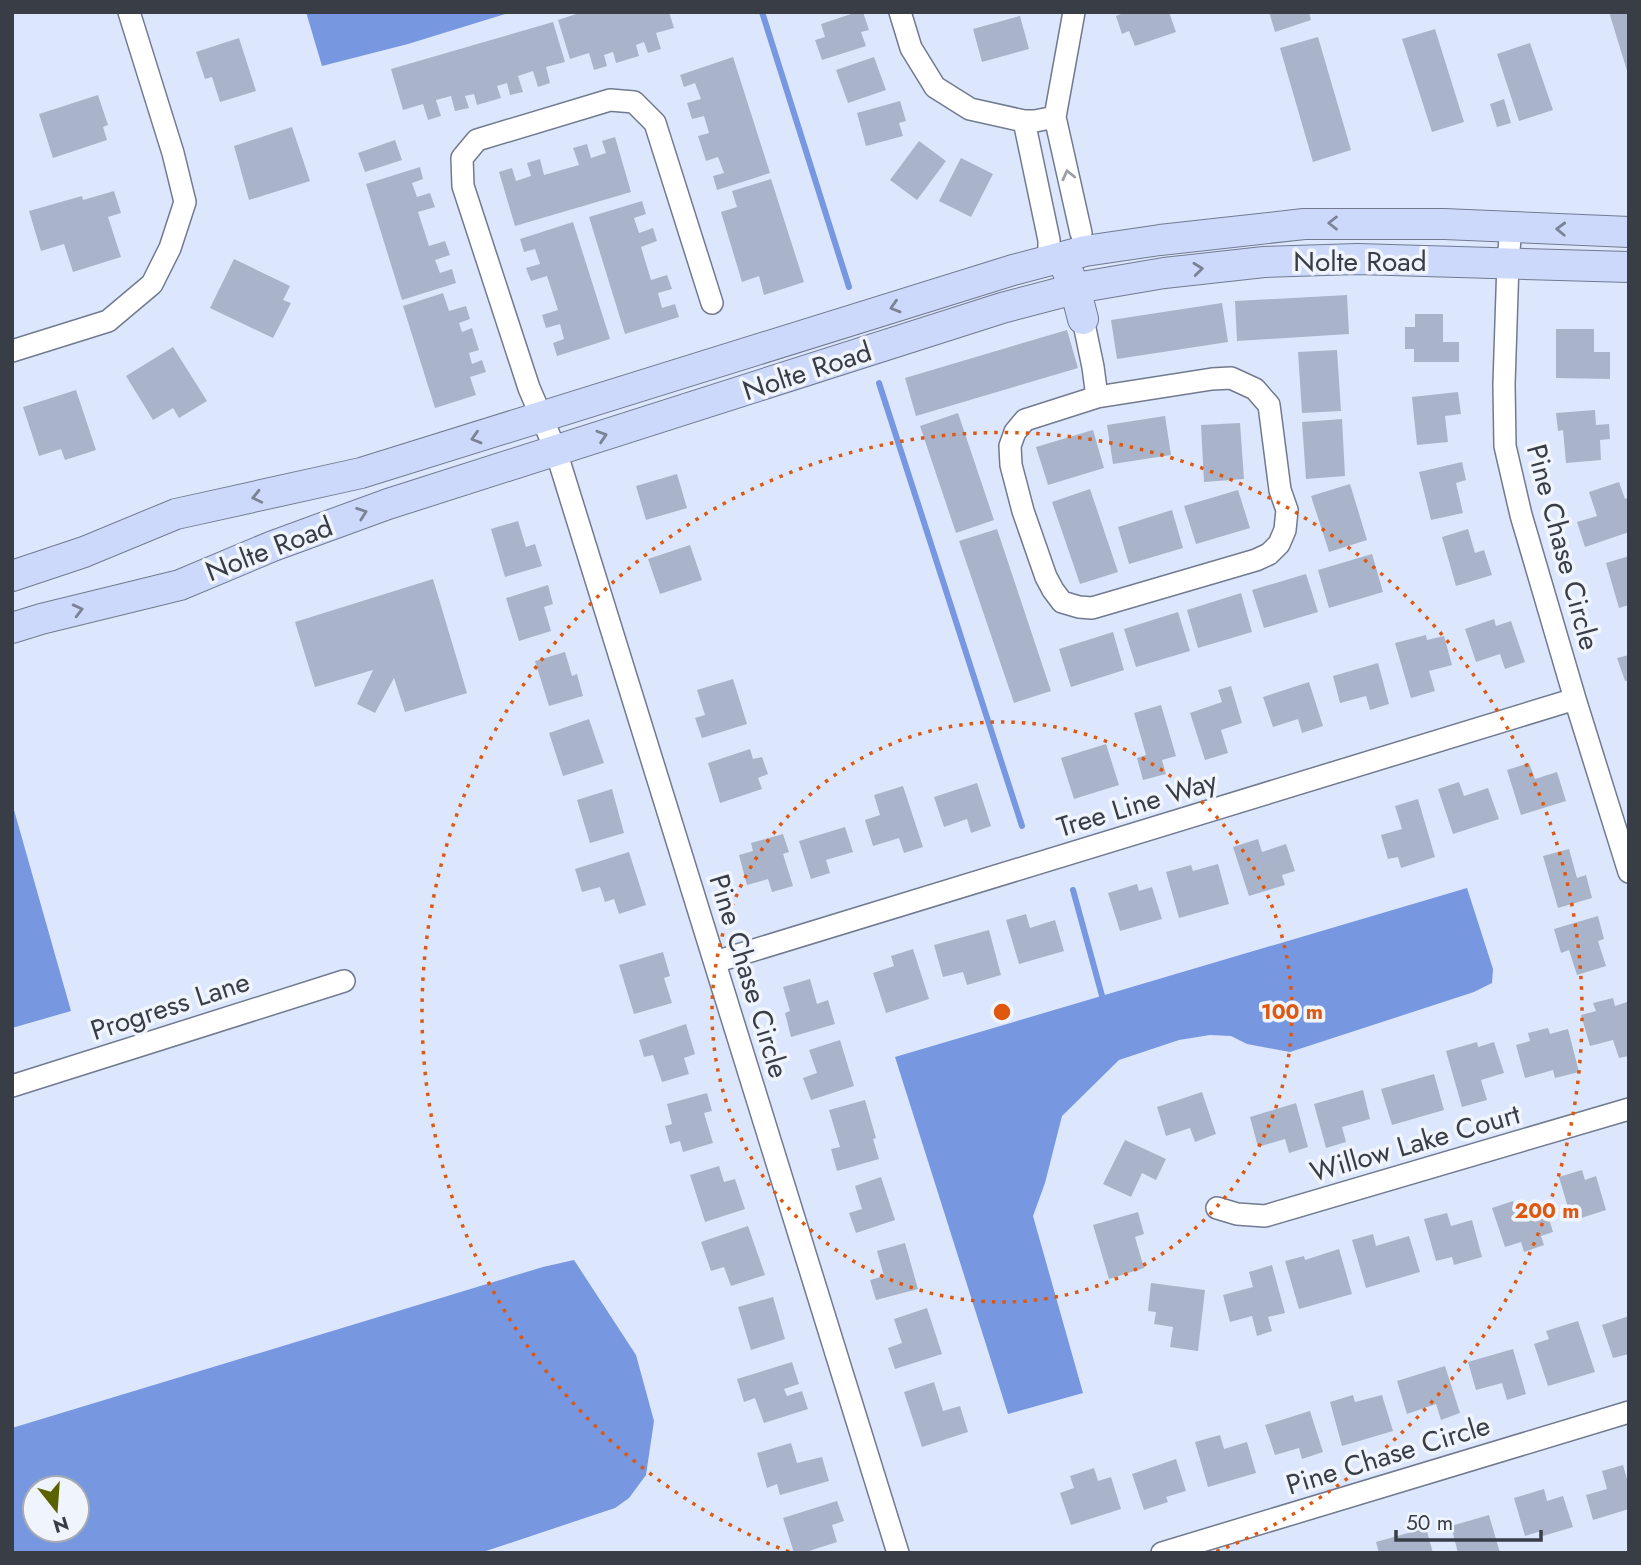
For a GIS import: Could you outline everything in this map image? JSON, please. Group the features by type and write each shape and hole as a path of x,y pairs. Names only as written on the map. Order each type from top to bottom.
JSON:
{"street":[{"path":"12,351 108,321 152,284 170,248 185,202 173,153 129,12"},
{"path":"900,12 911,48 935,87 970,109 1038,120"},
{"path":"1068,257 1047,233 1038,120 1074,12"},
{"name":"Pine Chase Circle","path":"712,303 655,123 634,102 610,100 477,140 462,158 463,186 529,388 556,451 898,1553"},
{"path":"1038,120 1068,257 1088,319 1093,367 1104,395"},
{"name":"Nolte Road","path":"1068,257 1076,276 1111,261 1215,244 1234,231 1304,224 1444,224 1629,232"},
{"name":"Pine Chase Circle","path":"1511,227 1504,384 1505,446 1521,515 1629,872"},
{"name":"Nolte Road","path":"12,628 180,585 273,546 376,508 1003,309 1068,257"},
{"name":"Nolte Road","path":"12,576 83,552 176,514 361,473 1013,270 1068,257 1110,282 1264,261 1357,259 1629,267"},
{"path":"1088,319 1095,302 1110,282"},
{"path":"1231,378 1255,389 1269,405 1278,478 1287,510 1285,530 1279,544 1269,554 1256,560 1092,608 1062,602 1046,577 1023,511 1011,465 1010,446 1015,432 1025,420 1104,395 1231,378"},
{"name":"Tree Line Way","path":"715,962 1575,699"},
{"name":"Progress Lane","path":"12,1086 344,981"},
{"name":"Willow Lake Court","path":"1217,1208 1237,1214 1265,1216 1629,1109"},
{"name":"Pine Chase Circle","path":"1163,1553 1629,1412"}],"water":[{"path":"306,12 512,12 408,44 322,66"},
{"path":"12,803 71,1011 12,1028"},
{"path":"1467,888 1493,969 1492,983 1474,992 1290,1052 1247,1044 1231,1036 1210,1035 1179,1040 1119,1060 1062,1116 1045,1183 1033,1216 1083,1393 1008,1414 895,1057"},
{"path":"574,1260 636,1355 654,1421 646,1475 629,1498 615,1508 480,1553 12,1553 12,1428 543,1267"}],"building":[{"path":"582,12 669,12 674,28 656,33 661,49 648,53 644,42 636,45 639,56 616,63 613,52 604,55 607,66 594,70 589,53 570,59 558,20"},
{"path":"863,12 869,30 861,32 866,46 822,60 815,40 825,37 821,24"},
{"path":"1126,12 1169,12 1176,32 1135,46 1129,31 1122,34 1116,16"},
{"path":"1269,12 1309,12 1311,20 1275,32"},
{"path":"1609,12 1629,12 1628,74"},
{"path":"1020,16 1029,49 982,62 973,29"},
{"path":"553,22 565,62 546,67 550,83 538,87 533,71 518,76 523,92 510,95 507,83 497,86 501,98 477,105 474,94 465,96 469,108 455,111 451,96 436,100 441,116 428,120 423,104 403,110 391,69"},
{"path":"1435,29 1464,122 1432,132 1402,39"},
{"path":"1318,37 1351,150 1313,162 1280,48"},
{"path":"239,38 256,91 220,102 212,77 205,79 196,52"},
{"path":"1530,43 1553,110 1519,121 1497,54"},
{"path":"733,57 770,173 717,190 713,176 724,173 718,157 706,161 698,136 709,133 704,116 692,119 687,103 701,99 695,83 684,87 680,75"},
{"path":"874,57 886,90 848,103 836,70"},
{"path":"98,95 108,125 103,127 107,140 53,158 39,114"},
{"path":"1504,99 1511,123 1497,127 1490,104"},
{"path":"900,101 906,121 899,123 903,136 866,146 857,113"},
{"path":"292,127 310,181 249,200 234,146"},
{"path":"615,137 631,192 515,226 499,172 512,168 516,181 531,176 527,163 540,159 544,175 579,165 573,148 587,144 591,158 606,153 602,141"},
{"path":"395,140 402,160 365,172 358,153"},
{"path":"919,141 946,161 917,200 890,180"},
{"path":"961,158 993,174 971,217 939,201"},
{"path":"420,167 423,179 412,183 417,197 430,193 435,207 418,212 429,246 445,241 450,255 435,260 440,273 452,269 456,283 402,300 366,184"},
{"path":"771,179 804,282 764,295 759,276 742,282 721,212 737,207 732,191"},
{"path":"114,191 121,213 108,217 121,257 73,272 64,244 41,251 29,211 82,196 83,200"},
{"path":"642,201 646,214 634,218 639,233 653,228 657,241 641,247 651,280 667,275 672,289 658,293 662,308 675,304 679,317 625,334 589,217"},
{"path":"573,222 610,339 557,356 553,343 564,339 560,324 546,328 542,315 558,310 547,276 531,281 526,268 540,264 535,249 524,252 520,239"},
{"path":"234,259 290,286 283,300 291,303 273,338 210,308"},
{"path":"443,293 449,311 466,306 470,319 459,323 462,332 472,328 479,350 469,353 472,364 482,360 486,372 470,377 476,395 435,408 403,306"},
{"path":"1347,295 1349,334 1237,341 1235,301"},
{"path":"1222,303 1228,342 1117,359 1111,320"},
{"path":"1415,314 1443,314 1443,342 1459,342 1459,362 1414,362 1414,349 1405,349 1405,327 1415,327"},
{"path":"1556,329 1594,329 1594,352 1610,352 1610,379 1556,378"},
{"path":"1067,330 1078,368 916,416 905,378"},
{"path":"173,347 207,401 179,418 173,408 153,420 126,376"},
{"path":"1337,350 1341,411 1302,413 1298,352"},
{"path":"76,390 96,450 65,460 61,449 39,456 23,407"},
{"path":"1458,392 1461,414 1445,416 1448,442 1417,445 1412,397"},
{"path":"1595,410 1596,425 1609,424 1610,439 1600,440 1601,460 1566,463 1563,430 1558,431 1556,413"},
{"path":"958,413 994,520 956,533 920,426"},
{"path":"1165,416 1171,455 1113,464 1107,425"},
{"path":"1342,419 1345,476 1306,479 1302,422"},
{"path":"1240,423 1244,479 1204,482 1201,425"},
{"path":"1093,430 1104,468 1048,485 1036,447"},
{"path":"1462,462 1466,480 1456,483 1463,513 1431,520 1419,472"},
{"path":"677,474 687,508 646,520 636,486"},
{"path":"1619,482 1625,499 1629,497 1629,532 1585,547 1577,522 1597,516 1589,492"},
{"path":"1350,484 1367,540 1329,552 1311,496"},
{"path":"1090,489 1118,572 1080,584 1052,502"},
{"path":"1238,490 1250,528 1196,544 1184,506"},
{"path":"1172,510 1183,548 1129,564 1118,527"},
{"path":"518,521 526,547 535,544 542,566 505,577 491,529"},
{"path":"997,529 1051,691 1014,703 959,541"},
{"path":"1468,529 1475,553 1484,550 1492,575 1456,586 1442,537"},
{"path":"690,545 702,580 660,594 648,559"},
{"path":"1372,554 1383,592 1329,608 1318,570"},
{"path":"1629,556 1629,605 1619,608 1606,563"},
{"path":"1306,574 1318,612 1264,628 1252,590"},
{"path":"433,579 467,693 405,712 394,678 375,713 357,704 373,670 315,687 295,622"},
{"path":"548,585 553,604 544,607 551,631 519,641 506,598"},
{"path":"1241,593 1252,632 1198,648 1187,610"},
{"path":"1178,612 1190,651 1136,667 1124,629"},
{"path":"1494,619 1496,626 1511,621 1525,662 1505,669 1500,654 1476,662 1465,629"},
{"path":"1113,632 1124,670 1071,687 1059,649"},
{"path":"1426,635 1427,640 1444,636 1452,665 1429,671 1435,691 1411,698 1395,643"},
{"path":"565,652 572,676 577,674 583,696 549,706 535,661"},
{"path":"1629,655 1629,680 1625,681 1617,658"},
{"path":"1378,663 1389,704 1370,710 1366,696 1340,703 1333,676"},
{"path":"733,679 747,724 702,738 695,718 705,715 697,690"},
{"path":"1309,682 1323,726 1302,733 1298,719 1273,727 1263,697"},
{"path":"1231,686 1242,723 1221,730 1228,753 1205,760 1190,713 1222,702 1218,690"},
{"path":"1161,705 1176,756 1162,760 1166,774 1143,780 1137,758 1146,755 1134,713"},
{"path":"589,719 604,763 563,776 549,733"},
{"path":"1106,744 1119,785 1074,799 1061,758"},
{"path":"750,749 753,759 762,757 768,774 758,778 762,789 720,803 708,763"},
{"path":"1529,763 1535,779 1557,772 1566,801 1521,815 1507,770"},
{"path":"1459,782 1464,796 1488,788 1499,819 1453,834 1438,789"},
{"path":"977,783 991,826 971,833 967,819 944,827 934,797"},
{"path":"903,786 923,847 904,853 899,838 873,846 865,820 880,815 874,795"},
{"path":"612,789 624,833 590,843 577,800"},
{"path":"1418,799 1435,857 1401,868 1398,857 1388,859 1381,835 1402,829 1395,806"},
{"path":"845,827 853,852 826,860 830,873 811,879 799,841"},
{"path":"783,834 789,852 783,854 793,886 772,892 768,879 747,885 739,855 753,851 751,843"},
{"path":"1258,839 1262,852 1286,844 1295,871 1282,875 1285,885 1249,896 1233,847"},
{"path":"1569,849 1577,878 1586,875 1592,898 1558,908 1543,856"},
{"path":"629,852 646,905 619,914 614,899 605,902 600,887 582,892 575,869"},
{"path":"1218,864 1229,904 1179,918 1166,872 1191,865 1193,871"},
{"path":"1137,884 1139,891 1152,887 1162,919 1120,931 1108,893"},
{"path":"1026,914 1030,928 1055,920 1064,951 1019,964 1006,920"},
{"path":"1598,916 1604,939 1598,941 1606,966 1577,975 1569,950 1561,953 1554,929"},
{"path":"989,930 1001,975 967,985 963,972 943,977 934,945"},
{"path":"913,949 929,999 886,1013 873,973 894,966 891,956"},
{"path":"663,952 670,976 664,978 672,1003 634,1014 619,965"},
{"path":"810,979 817,1004 828,1000 835,1024 791,1037 785,1013 790,1011 783,987"},
{"path":"1613,998 1615,1006 1627,1002 1629,1007 1629,1056 1619,1058 1613,1040 1590,1046 1581,1015 1596,1011 1593,1003"},
{"path":"686,1024 695,1054 684,1058 689,1074 662,1082 653,1055 644,1057 639,1040"},
{"path":"1548,1028 1550,1034 1568,1029 1579,1072 1555,1078 1553,1070 1525,1078 1516,1045 1530,1041 1528,1033"},
{"path":"840,1040 854,1086 811,1100 803,1078 817,1073 809,1050"},
{"path":"1477,1042 1478,1047 1494,1042 1504,1073 1481,1080 1487,1100 1462,1107 1446,1051"},
{"path":"1434,1074 1444,1110 1392,1125 1381,1089"},
{"path":"1363,1090 1370,1119 1342,1127 1346,1142 1326,1148 1314,1104"},
{"path":"1202,1092 1216,1134 1195,1142 1190,1128 1166,1136 1157,1107"},
{"path":"707,1093 712,1111 704,1113 713,1143 683,1152 680,1141 670,1144 665,1126 672,1124 667,1104"},
{"path":"865,1100 879,1159 837,1171 831,1149 840,1147 829,1110"},
{"path":"1296,1103 1308,1147 1289,1153 1285,1139 1258,1147 1250,1117"},
{"path":"1125,1140 1166,1159 1156,1180 1142,1173 1131,1197 1103,1184"},
{"path":"719,1166 724,1182 735,1179 745,1209 705,1222 690,1175"},
{"path":"1582,1170 1585,1180 1596,1176 1606,1210 1572,1221 1559,1177"},
{"path":"881,1177 895,1220 856,1233 849,1213 862,1209 855,1186"},
{"path":"1513,1201 1516,1211 1544,1202 1553,1232 1541,1236 1544,1245 1524,1252 1521,1242 1505,1247 1492,1208"},
{"path":"1138,1212 1144,1234 1135,1237 1144,1268 1109,1279 1093,1225"},
{"path":"1447,1213 1451,1226 1472,1220 1482,1257 1454,1265 1452,1257 1436,1261 1424,1219"},
{"path":"748,1226 765,1275 731,1286 724,1267 711,1271 701,1242"},
{"path":"1373,1234 1376,1246 1409,1236 1420,1272 1366,1288 1352,1240"},
{"path":"905,1243 918,1289 876,1300 870,1280 884,1276 877,1251"},
{"path":"1339,1249 1352,1294 1299,1309 1285,1261 1304,1256 1305,1260"},
{"path":"1272,1265 1285,1313 1268,1317 1272,1331 1257,1336 1252,1316 1230,1322 1223,1295 1253,1287 1249,1272"},
{"path":"1151,1283 1205,1290 1198,1351 1170,1347 1173,1327 1154,1324 1156,1312 1148,1311"},
{"path":"773,1297 785,1339 751,1350 738,1307"},
{"path":"927,1308 942,1354 895,1369 888,1348 902,1343 894,1319"},
{"path":"1629,1316 1629,1354 1613,1358 1602,1325"},
{"path":"1578,1321 1595,1372 1548,1386 1534,1344 1549,1339 1546,1331"},
{"path":"1513,1349 1526,1394 1507,1400 1502,1383 1476,1390 1468,1362"},
{"path":"792,1362 799,1384 784,1389 787,1396 802,1391 808,1409 764,1423 755,1398 744,1402 737,1379"},
{"path":"1445,1366 1460,1413 1441,1420 1436,1404 1407,1414 1397,1381"},
{"path":"934,1382 943,1411 960,1406 968,1432 922,1447 904,1392"},
{"path":"1353,1395 1355,1402 1382,1395 1393,1431 1342,1446 1330,1402"},
{"path":"1310,1411 1323,1452 1302,1459 1299,1448 1275,1455 1265,1425"},
{"path":"1220,1435 1224,1449 1247,1442 1256,1473 1208,1487 1195,1442"},
{"path":"791,1443 797,1463 822,1457 829,1481 780,1495 777,1484 767,1488 757,1453"},
{"path":"1176,1459 1186,1491 1166,1497 1168,1502 1144,1510 1132,1474"},
{"path":"1623,1465 1629,1486 1629,1509 1593,1520 1586,1495 1607,1489 1602,1471"},
{"path":"1094,1468 1098,1481 1111,1477 1121,1509 1071,1525 1060,1493 1074,1488 1070,1476"},
{"path":"1544,1489 1547,1501 1563,1496 1573,1527 1543,1536 1541,1531 1525,1536 1514,1498"},
{"path":"837,1501 844,1521 832,1525 837,1542 803,1553 794,1553 783,1518"},
{"path":"1489,1515 1500,1553 1458,1553 1451,1526"},
{"path":"1426,1528 1433,1553 1379,1553 1376,1542"}],"waterway":[{"path":"762,12 849,287"},
{"path":"879,383 1022,826"},
{"path":"1073,890 1104,1003"}]}
